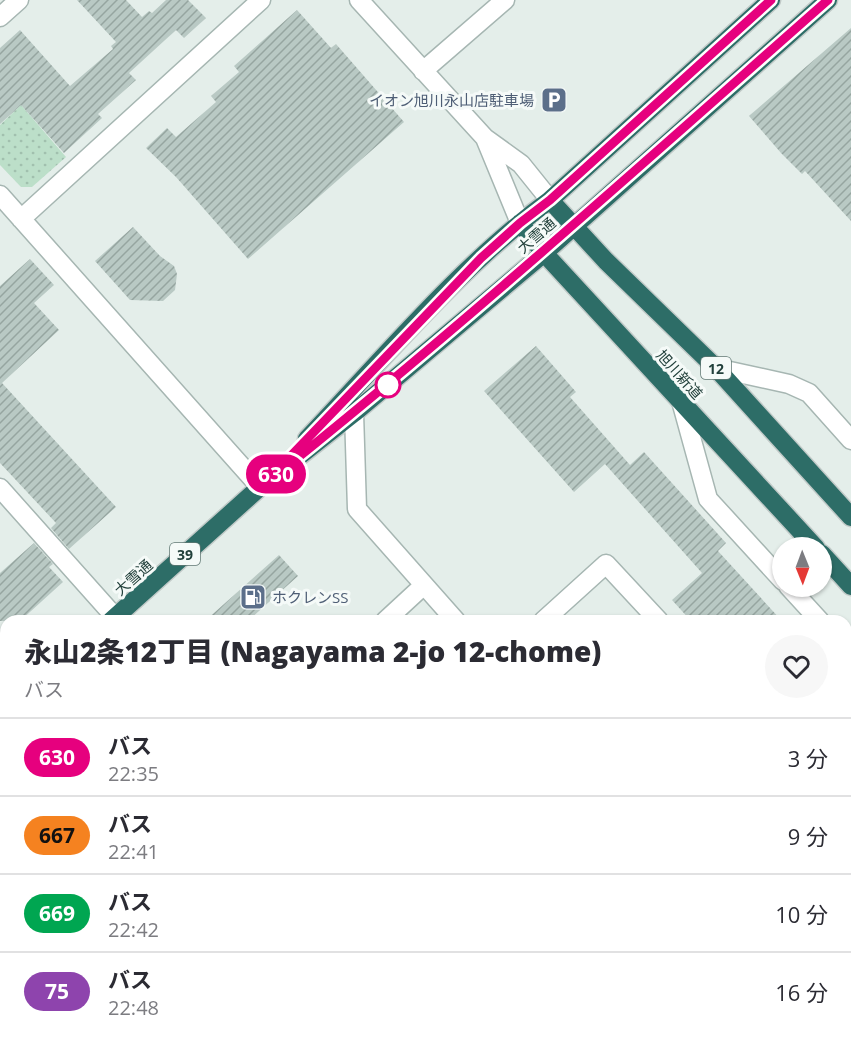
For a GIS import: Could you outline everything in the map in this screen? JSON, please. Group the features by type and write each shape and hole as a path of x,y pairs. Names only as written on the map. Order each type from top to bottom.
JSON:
{"highway":[{"name":"大雪通","path":"260,488 481,258 550,200 771,0"},
{"name":"大雪通","path":"117,615 260,488 354,414 544,253 828,0"},
{"name":"旭川新道","path":"550,200 573,226 716,368 851,517"},
{"name":"旭川新道","path":"520,223 544,253 806,537"},
{"path":"832,565 851,586"}],"street":[{"path":"0,18 20,0"},
{"path":"21,219 261,0"},
{"path":"359,0 485,138 521,164 550,200"},
{"path":"423,71 505,0"},
{"path":"485,138 520,223"},
{"path":"0,195 260,488"},
{"path":"716,368 789,384 809,393 851,440"},
{"path":"681,401 708,499 772,569"},
{"path":"354,414 357,509 451,615"},
{"path":"0,488 110,615"},
{"path":"550,615 606,564 653,615"},
{"path":"392,615 424,585"},
{"path":"798,597 815,615"}],"green space":[{"path":"21,105 66,157 32,187 21,187 0,165 0,125"}],"building":[{"path":"77,0 126,0 142,17 149,11 152,13 166,0 188,0 206,18 184,38 176,30 129,73 136,80 98,114 102,118 64,153 21,105 0,124 0,48 20,30 70,86 113,49 111,46 116,42"},
{"path":"297,10 331,48 336,44 404,122 248,259 176,177 146,148 167,128 176,137 216,102 211,96 239,72 234,66"},
{"path":"851,28 851,221 805,171 802,174 781,153 749,116"},
{"path":"133,227 160,256 174,266 177,274 175,290 163,301 130,300 95,261"},
{"path":"30,259 54,285 34,303 59,330 2,383 116,507 69,549 51,528 56,523 0,463 0,286"},
{"path":"536,346 576,392 570,397 630,465 644,452 726,543 718,551 777,615 686,615 672,600 702,573 605,464 574,492 484,391"},
{"path":"34,543 53,564 49,567 63,582 27,615 0,615 0,573"},
{"name":"ホクレンSS","path":"279,555 298,576 255,615 212,615"}],"bus line":[{"name":"630","path":"771,0 550,200 481,258 260,488 354,414 544,253 828,0"}],"place":[{"name":"イオン旭川永山店駐車場","path":"554,100"},
{"name":"ホクレンSS","path":"253,597"}]}
